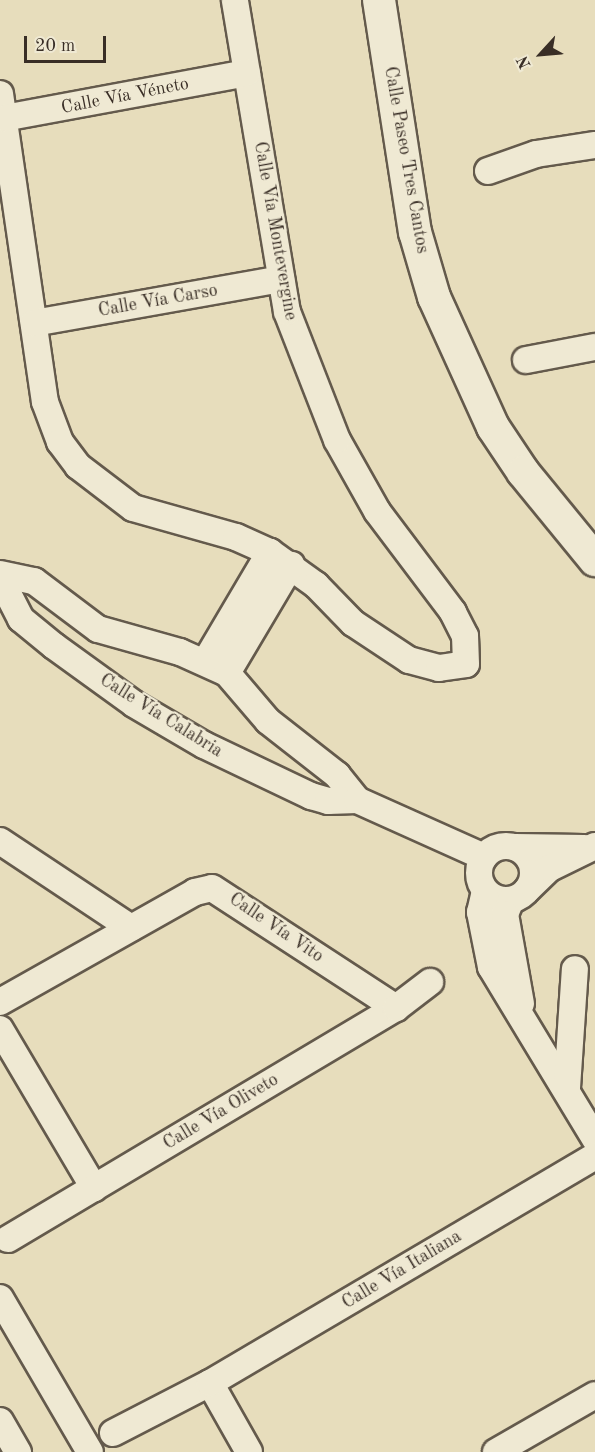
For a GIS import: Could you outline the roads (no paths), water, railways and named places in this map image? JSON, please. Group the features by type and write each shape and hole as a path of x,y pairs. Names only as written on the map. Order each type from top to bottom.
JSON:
{"street":[{"name":"Calle Vía Montevergine","path":"2,106 45,402 60,442 78,466 133,508 236,537 270,552 291,565 353,623 409,660 439,668 466,664 465,636 453,612 377,511 337,440 287,312 235,0"},
{"name":"Calle Paseo Tres Cantos","path":"379,0 415,232 434,297 494,427 523,472 595,560"},
{"name":"Calle Vía Véneto","path":"2,106 247,73"},
{"path":"488,171 536,154 595,145"},
{"name":"Calle Vía Carso","path":"34,323 282,279"},
{"path":"526,360 595,347"},
{"path":"216,667 270,552"},
{"path":"216,667 291,565"},
{"name":"Calle Vía Calabria","path":"0,576 34,581 75,615 129,640 216,667 268,721 337,775 357,800"},
{"name":"Calle Vía Calabria","path":"0,576 21,619 54,646 134,704 213,750 311,796 328,801 357,800 484,857"},
{"path":"54,646 75,615"},
{"path":"0,841 131,928 0,1002"},
{"path":"591,847 498,846 484,857 478,873 485,891 480,912 491,967 523,1013 595,1139"},
{"path":"515,847 532,865 519,895"},
{"path":"523,1013 505,914 519,895 550,868 591,847"},
{"name":"Calle Vía Vito","path":"131,928 195,892 212,888 396,1008"},
{"path":"485,891 519,895"},
{"path":"567,1088 575,969"},
{"name":"Calle Vía Oliveto","path":"8,1239 396,1008 430,982"},
{"path":"0,1029 94,1188"},
{"name":"Calle Vía Italiana","path":"113,1433 210,1383 595,1156"},
{"path":"0,1298 90,1452"},
{"path":"210,1383 249,1452"},
{"path":"496,1452 595,1395"},
{"path":"0,1421 18,1452"}]}
